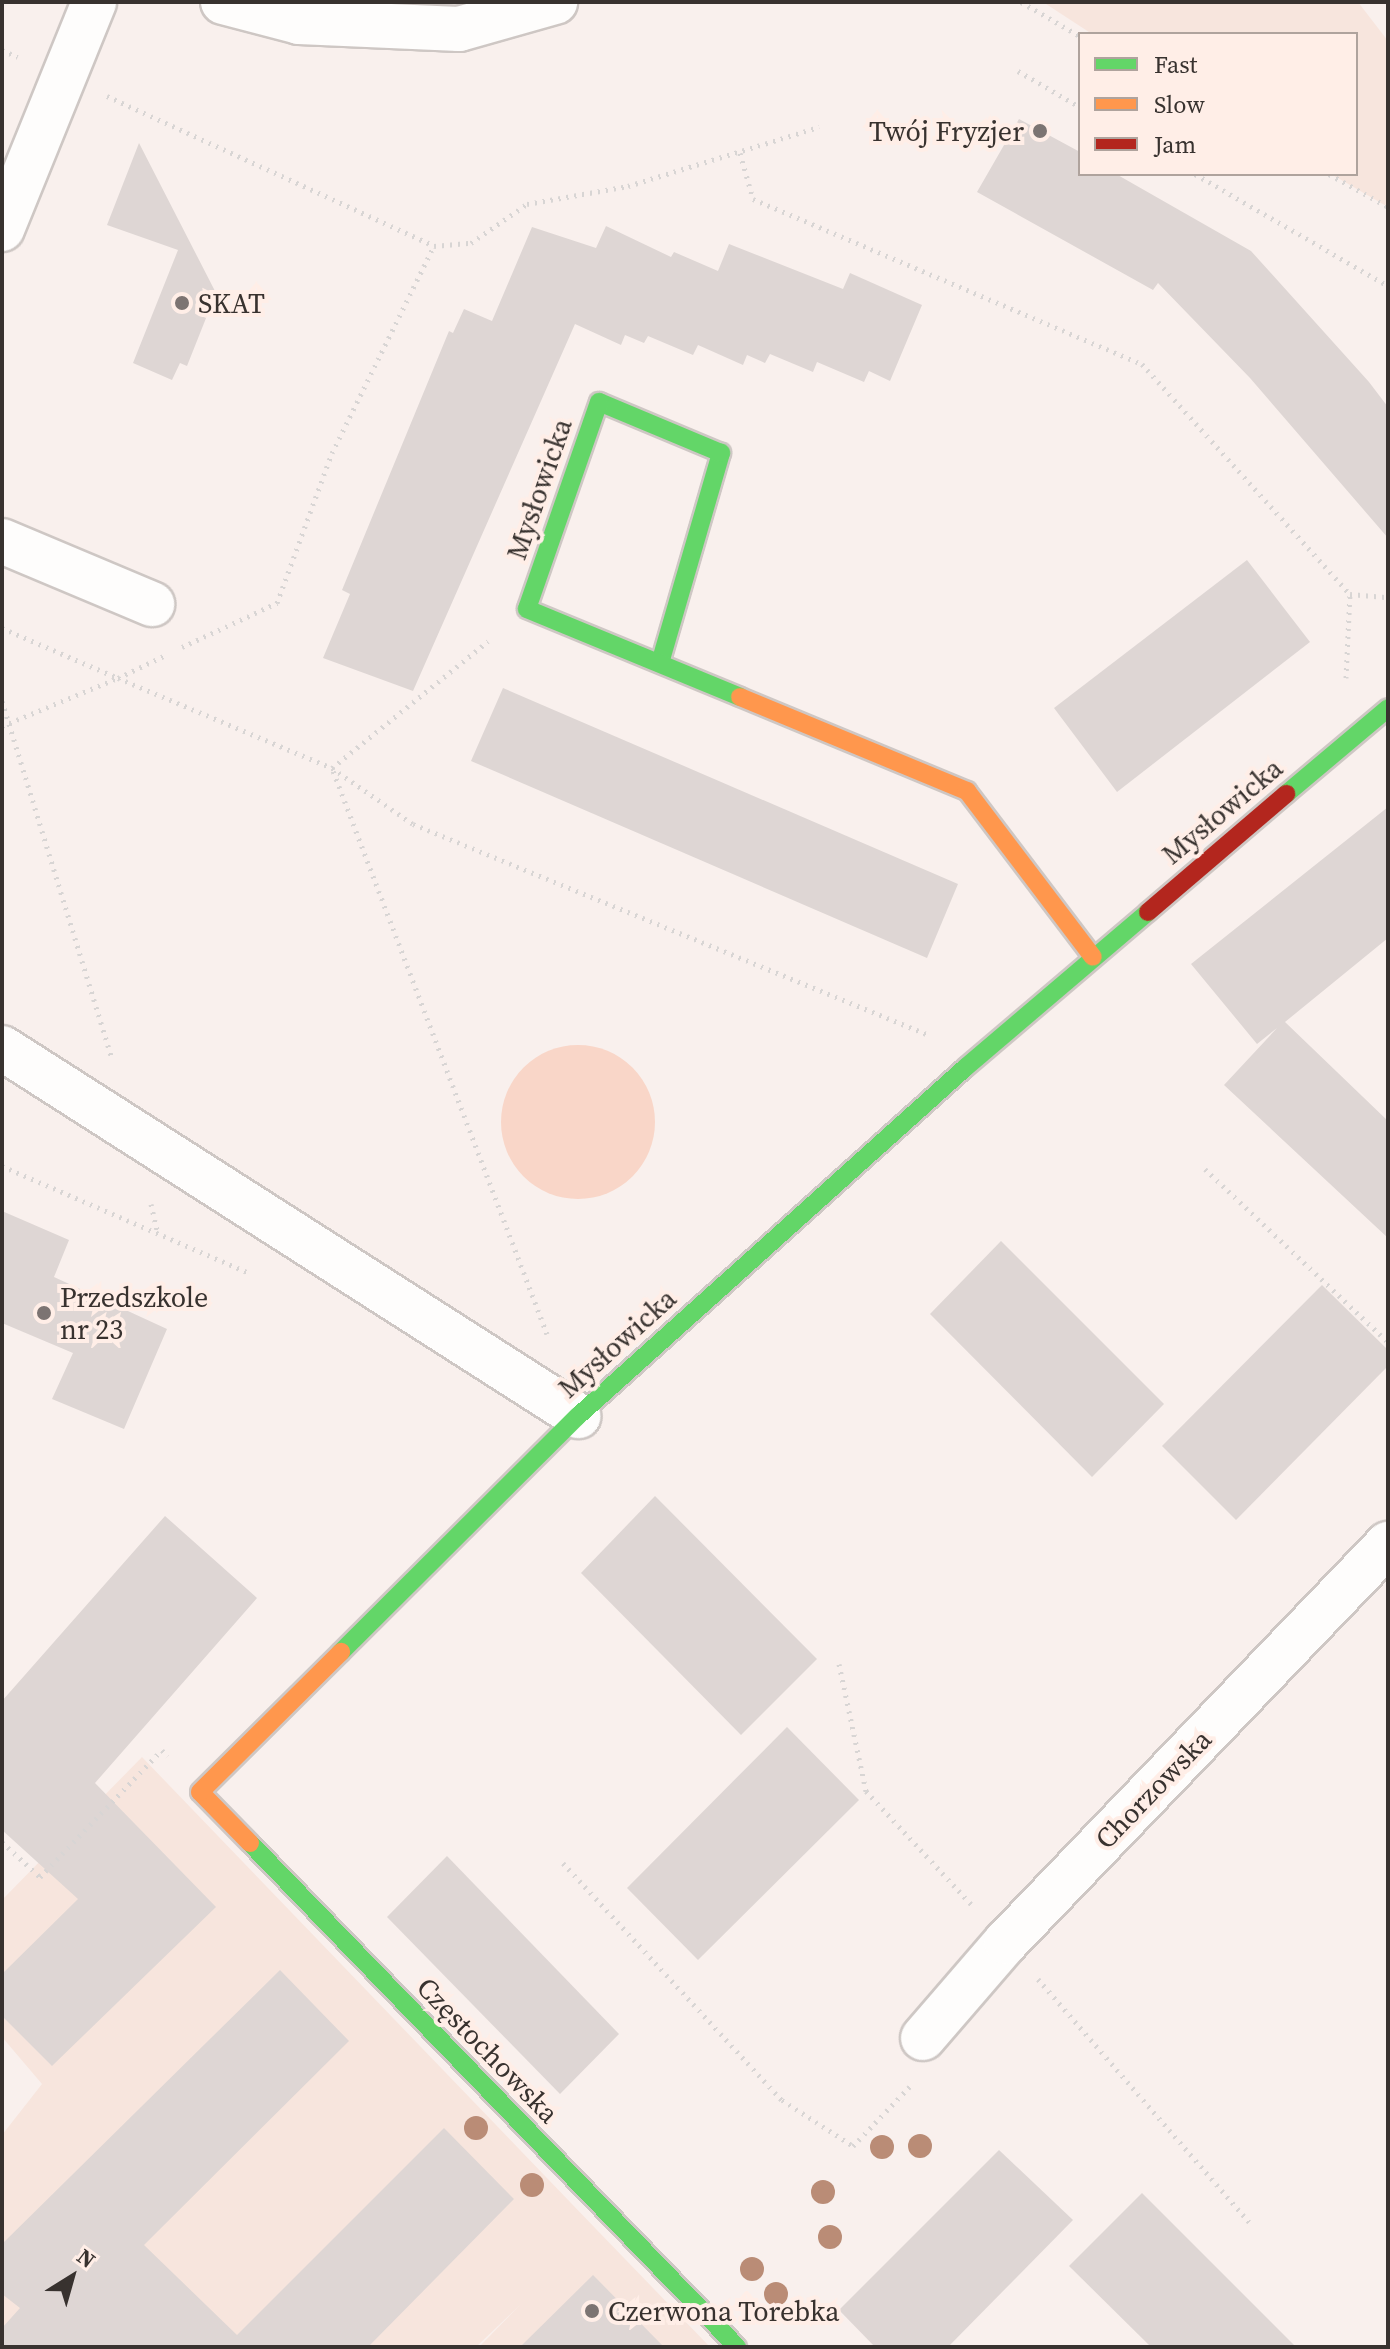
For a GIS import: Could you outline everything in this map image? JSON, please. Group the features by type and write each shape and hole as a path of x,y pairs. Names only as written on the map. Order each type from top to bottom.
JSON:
{"street":[{"path":"2,229 94,2"},
{"path":"223,2 299,22 459,29 555,2"},
{"name":"Mysłowicka","path":"527,609 599,402 721,453 660,663"},
{"path":"2,541 152,604"},
{"path":"527,609 967,791 1093,957"},
{"name":"Mysłowicka","path":"200,1792 578,1416 966,1067 1388,708"},
{"path":"2,1048 578,1416"},
{"name":"Chorzowska","path":"923,2038 1006,1942 1388,1544"},
{"name":"Częstochowska","path":"200,1792 737,2347"}],"path":[{"path":"1021,2 1078,35"},
{"path":"2,50 434,246 471,243 527,204 628,186 819,127"},
{"path":"1018,71 1078,106"},
{"path":"740,153 753,199 1142,364 1350,594 1388,597"},
{"path":"1198,176 1388,286"},
{"path":"1333,176 1388,207"},
{"path":"2,726 118,678 277,603 332,453 434,246"},
{"path":"332,768 527,609"},
{"path":"2,628 332,768 413,824 941,1040 966,1067"},
{"path":"2,701 136,1136"},
{"path":"332,768 550,1342"},
{"path":"2,1166 247,1272"},
{"path":"1205,1169 1388,1342"},
{"path":"2,1842 40,1877 162,1750 200,1792"},
{"path":"563,1863 782,2100 853,2146 916,2080 923,2038"}],"shaded area":[{"path":"1043,2 1358,2 1388,41 1388,207 1334,176 1358,176 1358,32 1089,32"},
{"path":"578,1045 607,1051 632,1068 649,1093 655,1122 649,1151 632,1176 607,1193 578,1199 549,1193 524,1176 507,1151 501,1122 507,1093 524,1068 549,1051"},
{"path":"142,1757 710,2347 479,2347 520,2305 476,2347 2,2347 2,2135 42,2084 2,2037 2,1900"}],"building":[{"path":"1019,119 1078,151 1078,176 1120,176 1251,251 1388,407 1388,538 1250,378 1158,283 1153,290 977,192"},
{"path":"139,143 216,293 187,366 180,363 172,380 133,363 178,250 107,225"},
{"path":"606,226 671,257 674,252 718,271 729,244 843,289 850,273 922,305 890,381 869,371 864,382 817,362 813,372 770,354 765,363 747,355 743,365 698,345 693,355 648,336 644,343 625,335 621,345 575,324 413,691 323,658 350,594 342,590 449,331 453,333 464,309 492,321 532,227 596,248"},
{"path":"1247,560 1310,642 1117,792 1054,708"},
{"path":"503,688 958,884 927,958 471,761"},
{"path":"1388,807 1388,938 1285,1022 1388,1121 1388,1238 1224,1085 1277,1028 1257,1044 1191,964"},
{"name":"Przedszkole nr 23","path":"2,1211 69,1240 54,1277 167,1329 124,1429 52,1399 73,1353 2,1323"},
{"path":"1001,1241 1164,1404 1092,1477 930,1314"},
{"path":"1322,1285 1388,1350 1388,1366 1236,1520 1162,1446"},
{"path":"655,1496 817,1659 741,1735 581,1573"},
{"path":"165,1516 257,1598 95,1783 216,1907 52,2066 2,2016 2,1974 78,1899 2,1830 2,1701"},
{"path":"787,1727 859,1800 698,1960 627,1888"},
{"path":"447,1856 619,2034 560,2094 387,1917"},
{"path":"280,1970 349,2041 144,2245 237,2335 444,2128 514,2199 368,2347 2,2347 2,2328 20,2308 2,2294 2,2244"},
{"path":"999,2150 1073,2220 948,2347 875,2347 839,2310"},
{"path":"1142,2193 1296,2347 1151,2347 1069,2266"},
{"name":"Czerwona Torebka","path":"593,2275 664,2347 520,2347"}],"traffic: fast":[{"path":"660,663 721,453 599,402 527,609 740,697"},
{"path":"1286,794 1388,708"},
{"path":"341,1652 578,1416 966,1067 1148,912"},
{"path":"250,1843 737,2347"}],"traffic: slow":[{"path":"740,697 967,791 1093,957"},
{"path":"250,1843 200,1792 341,1652"}],"traffic: jam":[{"path":"1148,912 1286,794"}],"place":[{"name":"Twój Fryzjer","path":"1040,131"},
{"name":"SKAT","path":"182,303"},
{"name":"Przedszkole nr 23","path":"44,1313"},
{"name":"Czerwona Torebka","path":"592,2311"}]}
